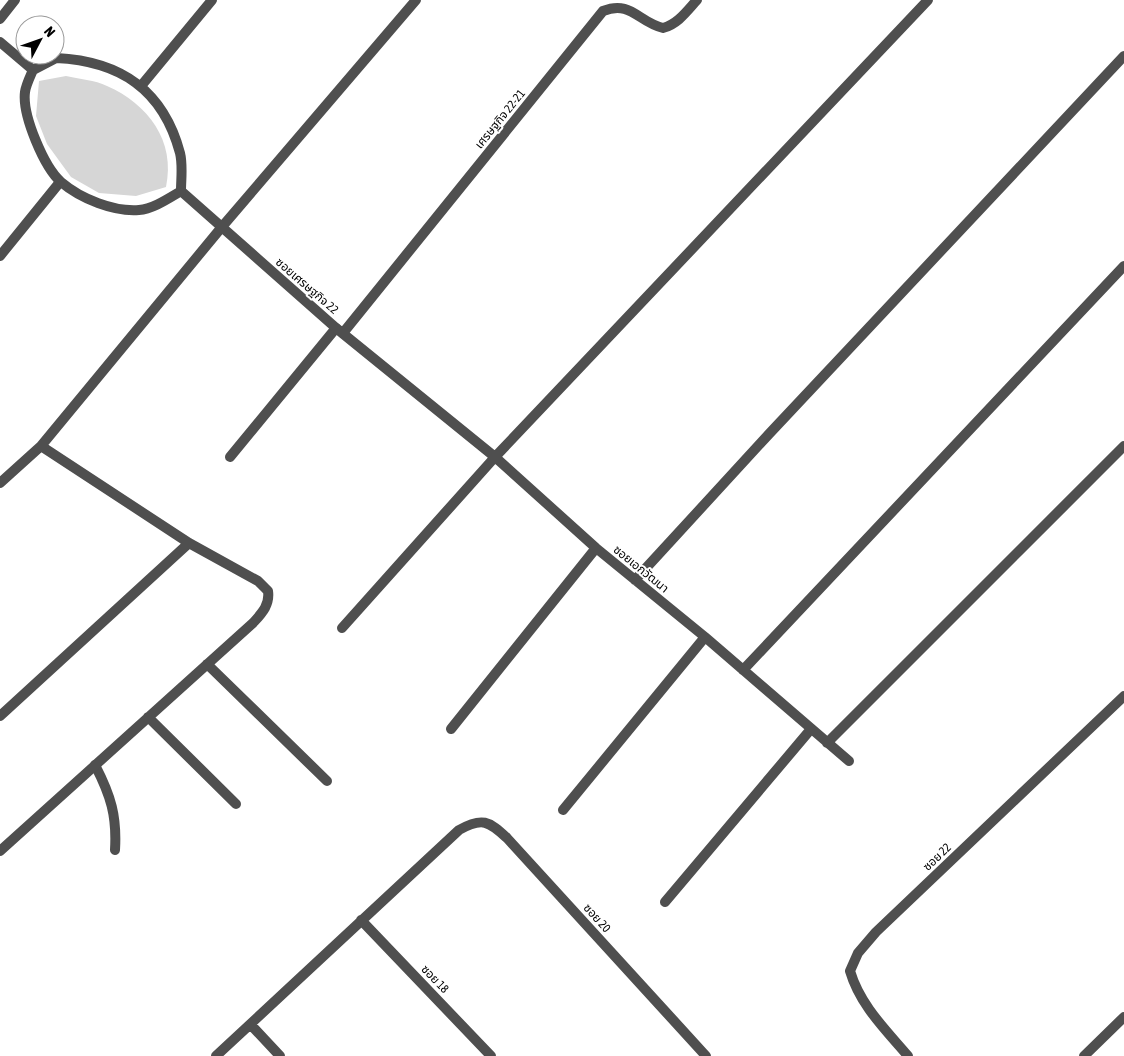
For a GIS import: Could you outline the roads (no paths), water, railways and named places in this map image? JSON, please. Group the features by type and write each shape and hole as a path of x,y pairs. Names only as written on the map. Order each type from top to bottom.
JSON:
{"street":[{"path":"0,19 15,0"},
{"path":"140,86 212,0"},
{"path":"0,483 41,446 221,228 416,0"},
{"name":"เศรษฐกิจ 22-21","path":"339,331 603,11 613,3 622,2 663,28 670,26 681,18 697,0"},
{"path":"342,628 495,457 928,0"},
{"path":"0,42 33,70"},
{"path":"634,580 1124,56"},
{"path":"56,58 78,59 113,68 140,86 156,102 168,123 180,154 181,191 141,210 118,209 95,202 60,182 46,162 29,120 25,91 33,70 56,58"},
{"path":"0,256 60,182"},
{"name":"ซอยเศรษฐกิจ 22","path":"181,191 339,331 419,395"},
{"path":"744,670 1124,266"},
{"path":"230,458 339,331"},
{"name":"ซอยเอกวัฒนา","path":"419,395 495,457 596,548 744,670 849,761"},
{"path":"0,851 265,610 269,599 268,591 258,581 189,543 41,446"},
{"path":"827,743 1124,446"},
{"path":"0,716 189,543"},
{"path":"451,729 596,548"},
{"path":"563,810 704,637"},
{"path":"207,664 327,781"},
{"name":"ซอย 22","path":"908,1056 872,1015 855,989 850,971 858,953 883,925 1124,696"},
{"path":"148,717 236,804"},
{"path":"665,902 812,729"},
{"path":"95,765 111,800 116,825 115,850"},
{"name":"ซอย 20","path":"361,920 459,830 470,824 482,822 493,824 706,1056"},
{"path":"216,1056 361,920"},
{"name":"ซอย 18","path":"361,920 491,1056"},
{"path":"1084,1056 1124,1017"},
{"path":"251,1025 280,1056"}]}
